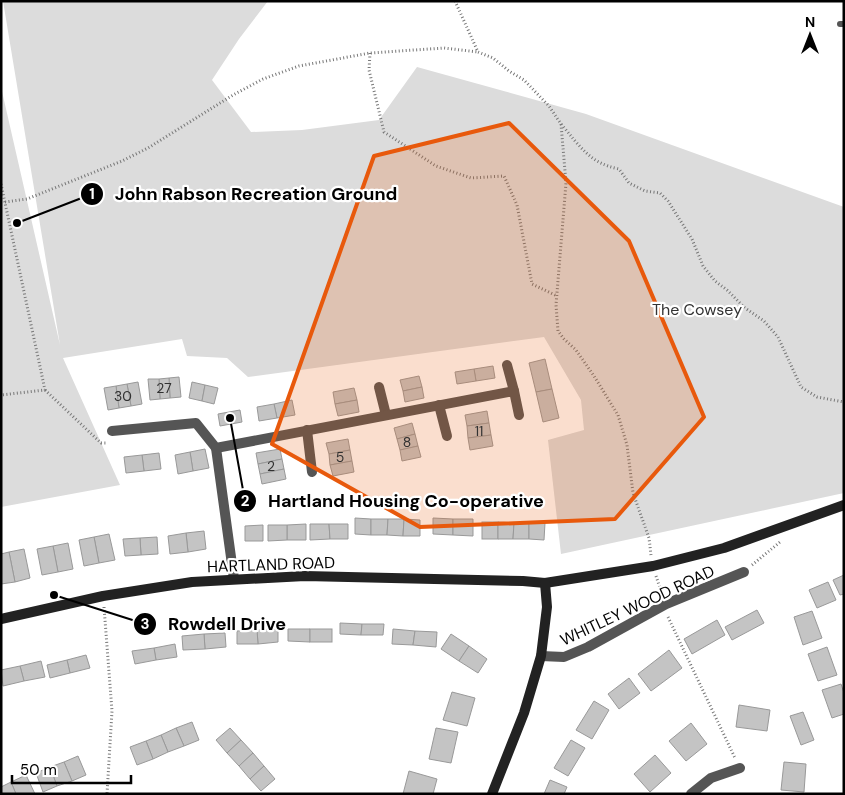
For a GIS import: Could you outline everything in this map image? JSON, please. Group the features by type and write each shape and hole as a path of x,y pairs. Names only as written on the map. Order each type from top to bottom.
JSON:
{"street":[{"path":"507,365 519,415"},
{"path":"379,387 386,415"},
{"path":"216,448 514,391"},
{"path":"439,405 447,436"},
{"path":"112,431 196,423 216,448 234,579"},
{"path":"307,430 312,472"},
{"name":"WHITLEY WOOD ROAD","path":"492,794 524,713 542,656 547,608 545,583 653,566 724,548 844,505"},
{"name":"WHITLEY WOOD ROAD","path":"542,656 564,658 666,604 744,572"},
{"name":"HARTLAND ROAD","path":"1,619 103,596 192,582 234,579 306,576 545,583"},
{"path":"691,794 711,778 740,768"}],"path":[{"path":"455,1 478,52"},
{"path":"5,202 27,199 122,161 148,148 263,79 299,66 370,53 444,48 478,52 493,58 524,80 549,106 561,124 593,159 606,166 619,169 629,182 645,191 660,193 668,201 692,239 703,266 715,281 745,308 764,321 778,337 802,387 817,398 844,402"},
{"path":"370,53 369,70 384,132 436,166 471,178 504,176 517,205 532,284 557,296"},
{"path":"561,124 566,183 557,296 556,318 558,331 576,350 618,415 624,433 633,493 649,538 653,566 666,604 669,621 740,768"},
{"path":"1,184 45,390 101,443 106,442"},
{"path":"1,395 45,390"},
{"path":"103,596 112,711 107,794"}],"highlighted area":[{"path":"509,123 629,241 704,417 615,519 420,527 272,444 374,156"}],"green space":[{"name":"The Cowsey","path":"3,1 268,1 239,39 212,80 251,132 302,130 379,120 417,67 586,114 844,207 844,493 561,554 548,440 584,430 581,400 544,337 248,377 227,358 187,356 182,339 63,358 120,485 1,507 1,87 60,345"}],"building":[{"path":"545,359 552,389 536,392 529,363"},
{"path":"493,366 495,378 476,381 474,369"},
{"path":"474,369 476,381 457,384 455,372"},
{"path":"419,376 422,387 403,391 400,380"},
{"path":"179,377 181,397 170,398 169,378"},
{"path":"169,378 170,398 160,399 159,379"},
{"path":"148,379 159,379 160,399 150,400"},
{"path":"138,382 142,404 131,406 127,384"},
{"path":"192,382 205,385 202,401 189,398"},
{"path":"127,384 131,406 119,408 116,386"},
{"path":"205,385 218,388 214,404 202,401"},
{"path":"116,386 119,408 108,410 104,388"},
{"path":"422,387 424,398 405,402 403,391"},
{"path":"354,388 357,400 335,404 333,392"},
{"path":"552,389 559,418 543,422 536,392"},
{"path":"292,400 295,415 277,418 274,404"},
{"path":"357,400 359,412 338,416 335,404"},
{"path":"274,404 277,418 259,421 257,407"},
{"path":"240,410 242,422 220,426 218,414"},
{"path":"487,411 489,423 467,426 465,415"},
{"path":"412,423 415,434 397,439 394,428"},
{"path":"489,423 491,435 468,438 467,426"},
{"path":"415,434 418,446 400,450 397,439"},
{"path":"491,435 493,446 470,450 468,438"},
{"path":"348,439 350,450 329,454 326,443"},
{"path":"418,446 421,457 402,461 400,450"},
{"path":"205,449 209,468 193,471 190,452"},
{"path":"280,449 282,459 258,464 256,453"},
{"path":"350,450 352,461 330,465 329,454"},
{"path":"190,452 193,471 178,474 175,455"},
{"path":"159,453 161,469 144,471 142,455"},
{"path":"142,455 144,471 126,473 124,457"},
{"path":"282,459 284,469 260,474 258,464"},
{"path":"352,461 354,472 333,476 330,465"},
{"path":"284,469 286,479 262,484 260,474"},
{"path":"355,518 371,519 371,535 355,534"},
{"path":"433,518 453,519 453,535 433,534"},
{"path":"371,519 388,519 387,535 371,535"},
{"path":"388,519 404,519 403,536 387,535"},
{"path":"404,519 420,520 420,536 403,536"},
{"path":"453,519 473,519 473,536 453,535"},
{"path":"482,522 498,522 498,539 482,539"},
{"path":"498,522 514,523 513,539 498,539"},
{"path":"514,523 529,523 529,539 513,539"},
{"path":"529,523 545,523 544,540 529,539"},
{"path":"306,524 306,540 287,540 287,525"},
{"path":"310,524 329,524 330,539 310,540"},
{"path":"329,524 348,524 348,539 330,539"},
{"path":"263,525 263,541 245,541 245,526"},
{"path":"268,525 287,525 287,540 268,541"},
{"path":"204,531 206,549 188,552 186,533"},
{"path":"186,533 188,552 170,554 168,536"},
{"path":"109,534 115,560 99,563 94,537"},
{"path":"94,537 99,563 84,566 79,540"},
{"path":"157,537 158,554 141,555 140,538"},
{"path":"140,538 141,555 125,556 123,539"},
{"path":"68,543 73,569 58,572 53,546"},
{"path":"53,546 58,572 42,575 37,549"},
{"path":"24,549 30,578 15,582 9,552"},
{"path":"9,552 15,582 1,584 1,554"},
{"path":"844,575 844,594 840,595 833,580"},
{"path":"828,582 836,600 817,608 809,590"},
{"path":"757,610 764,623 732,640 725,627"},
{"path":"812,611 822,638 803,645 794,617"},
{"path":"717,620 725,635 692,654 684,639"},
{"path":"340,623 362,624 361,635 340,634"},
{"path":"362,624 384,624 383,635 361,635"},
{"path":"278,629 278,642 258,644 257,630"},
{"path":"288,629 310,629 310,642 288,641"},
{"path":"310,629 332,629 332,642 310,642"},
{"path":"393,629 415,631 413,645 392,644"},
{"path":"257,630 258,644 237,644 237,631"},
{"path":"415,631 437,632 436,647 413,645"},
{"path":"225,633 226,647 205,649 204,634"},
{"path":"204,634 205,649 183,650 182,636"},
{"path":"451,634 469,646 459,661 441,649"},
{"path":"175,644 177,657 156,660 154,648"},
{"path":"469,646 487,659 478,673 459,661"},
{"path":"827,647 837,675 818,681 808,654"},
{"path":"154,648 156,660 135,664 132,651"},
{"path":"669,650 682,668 651,691 638,674"},
{"path":"86,655 90,668 70,673 67,660"},
{"path":"67,660 70,673 50,678 47,665"},
{"path":"41,661 45,677 24,681 20,666"},
{"path":"20,666 24,681 3,686 1,670"},
{"path":"629,678 640,693 619,709 608,694"},
{"path":"841,684 844,693 844,714 832,718 822,690"},
{"path":"452,692 475,698 467,726 443,720"},
{"path":"594,701 609,710 592,739 576,730"},
{"path":"739,705 770,710 767,731 736,727"},
{"path":"803,712 814,740 801,745 790,716"},
{"path":"192,722 199,740 184,746 176,728"},
{"path":"691,723 707,744 686,761 669,741"},
{"path":"176,728 184,746 168,752 161,735"},
{"path":"230,728 241,740 227,753 216,740"},
{"path":"436,728 458,732 451,763 429,759"},
{"path":"161,735 168,752 153,759 146,741"},
{"path":"241,740 253,753 239,766 227,753"},
{"path":"571,740 585,748 568,776 554,768"},
{"path":"146,741 153,759 137,765 130,747"},
{"path":"253,753 264,766 250,779 239,766"},
{"path":"655,755 671,773 650,792 634,774"},
{"path":"78,756 86,775 72,781 64,762"},
{"path":"64,762 72,781 57,786 50,767"},
{"path":"784,762 806,764 804,792 781,790"},
{"path":"264,766 275,779 261,791 250,779"},
{"path":"50,767 57,786 43,792 36,773"},
{"path":"409,771 437,779 433,794 403,794"},
{"path":"26,775 35,794 16,794 11,782"},
{"path":"550,780 567,787 564,794 544,794"},
{"path":"11,782 16,794 1,794 1,787"}],"place":[{"name":"John Rabson Recreation Ground","path":"17,223"},
{"name":"Hartland Housing Co-operative","path":"230,418"},
{"name":"Rowdell Drive","path":"54,595"}]}
